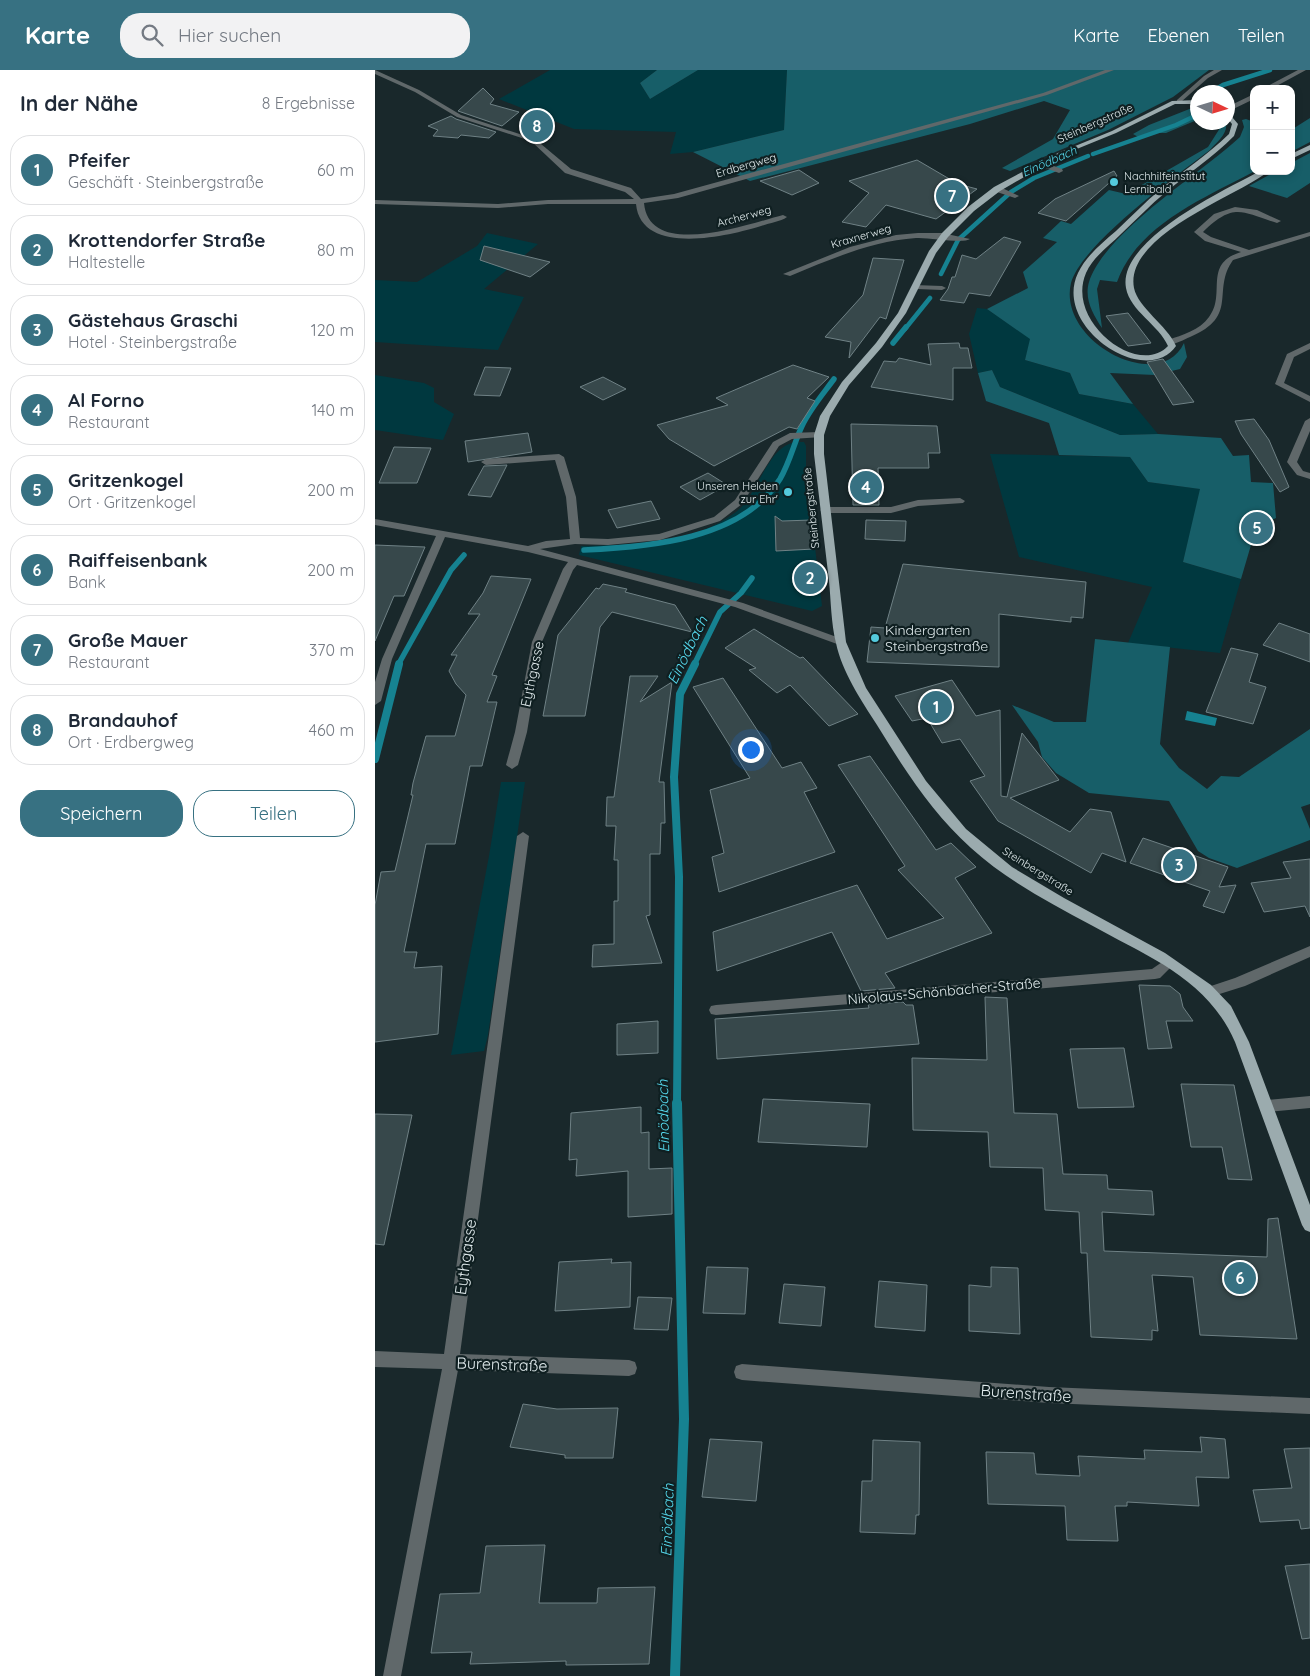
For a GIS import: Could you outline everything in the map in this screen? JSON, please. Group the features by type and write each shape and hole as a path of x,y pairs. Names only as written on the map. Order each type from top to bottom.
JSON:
{"main road":[{"name":"Steinbergstraße","path":"1190,101 1179,102 1060,154 997,190 971,209 945,235 932,254 917,287 879,346 845,384 814,435 841,642 851,670 870,707 932,797 962,833 1000,865 1199,981 1210,992 1225,1010 1233,1024 1310,1225"},
{"path":"1233,130 1232,135 1163,191 1098,251 1080,277 1078,300 1086,322 1104,344 1128,355 1151,357 1169,352 1172,346 1171,342 1136,300 1129,286 1129,274 1136,258 1171,225 1259,175"},
{"path":"1295,156 1310,147"}],"street":[{"name":"Erdbergweg","path":"375,202 498,206 548,202 640,202 694,192 897,133 1045,94 1111,70"},
{"path":"1179,102 1206,77 1219,70"},
{"path":"1273,85 1303,70"},
{"path":"375,72 408,87 459,116 533,140 568,171 628,190 640,202"},
{"path":"1235,107 1250,98"},
{"path":"1043,164 1056,170"},
{"path":"997,190 1011,194"},
{"name":"Archerweg","path":"640,202 639,212 645,222 659,230 697,237 726,234 783,217"},
{"path":"1248,252 1208,239 1198,232 1212,218 1235,208 1257,211 1277,221"},
{"name":"Kraxnerweg","path":"787,274 847,249 883,239 917,234 945,235 965,239"},
{"path":"1171,342 1203,327 1213,318 1217,309 1223,266 1230,258 1310,234"},
{"path":"917,287 942,288"},
{"path":"1310,346 1290,356 1279,384 1310,399"},
{"path":"1310,421 1292,462 1300,473 1310,476"},
{"path":"528,549 545,544 575,541 608,542 660,537 717,519 739,502 776,444 787,437 814,435"},
{"path":"486,462 559,457 571,497 575,541"},
{"path":"825,510 891,510 918,503 960,501"},
{"path":"375,522 528,549 575,560 654,584 739,605 841,642"},
{"path":"375,701 387,659 441,533"},
{"name":"Eythgasse","path":"512,765 521,732 537,642 568,569 575,560"},
{"path":"375,658 387,659"},
{"name":"Eythgasse","path":"392,1676 451,1362 523,836"},
{"path":"1210,992 1240,982 1310,951"},
{"name":"Nikolaus-Schönbacher-Straße","path":"716,1010 1155,974 1168,963"},
{"path":"1266,1106 1310,1102"},
{"name":"Burenstraße","path":"375,1359 629,1368"},
{"name":"Burenstraße","path":"742,1372 1049,1395 1310,1406"}],"shaded area":[{"path":"550,70 657,70 640,83 650,99 698,70 787,70 784,130 693,152 670,154 676,132 574,129 499,99"},
{"path":"657,70 698,70 650,99 640,83"},
{"path":"787,70 1209,70 1173,97 1108,130 1010,171 1002,168 1053,139 1070,110 1044,101 970,124 750,181 693,152 784,130"},
{"path":"1190,109 1190,123 1166,133 1155,133 1140,138 1133,134 1149,125"},
{"path":"1310,118 1310,142 1295,150 1295,130 1295,127"},
{"path":"1242,120 1250,120 1250,174 1195,203 1157,229 1140,244 1127,262 1117,282 1100,280 1097,289 1102,328 1093,312 1088,294 1089,282 1098,263 1113,244 1133,224 1240,137 1244,127"},
{"path":"1219,130 1225,130 1219,141 1210,150 1154,193 1111,231 1078,267 1071,283 1071,305 1079,325 1094,342 1113,355 1134,362 1154,364 1172,358 1184,343 1187,357 1180,369 1155,375 1110,373 1133,404 1079,394 1070,373 1025,360 1030,339 987,309 1028,288 1023,272 1057,242 1043,238 1061,221 1071,224 1109,190 1126,194 1208,147"},
{"path":"1310,153 1310,183 1287,198 1249,186 1269,175 1295,175 1295,161"},
{"path":"487,233 538,244 484,289 524,297 498,350 375,342 375,280 417,282 477,246"},
{"path":"977,308 987,309 1031,339 1025,360 1070,373 1079,394 1133,404 1158,434 1120,435 1000,387 992,370 978,373 969,334"},
{"path":"992,370 1000,387 1120,435 1158,434 1221,438 1233,456 1249,455 1251,482 1273,483 1276,518 1256,528 1241,579 1183,562 1200,489 1148,482 1130,457 1059,455 1049,423 986,401 978,373"},
{"path":"375,375 424,383 434,388 434,402 454,414 443,440 375,430"},
{"path":"804,442 806,446 806,472 822,606 812,611 579,555 581,546 641,544 661,541 701,531 719,523 743,505 767,466 781,449 791,443"},
{"path":"990,454 1130,457 1148,482 1201,489 1183,562 1241,579 1220,653 1128,643 1152,587 1019,557"},
{"path":"1095,639 1170,647 1160,744 1179,768 1207,789 1221,776 1239,777 1310,729 1310,804 1301,807 1310,829 1310,840 1237,868 1209,858 1198,851 1169,801 1089,793 1056,773 1042,757 1038,742 1012,705 1054,722 1086,722"},
{"path":"1187,711 1217,718 1215,726 1185,720"},
{"path":"501,782 525,782 488,1035 484,1051 451,1055 489,856"}],"building":[{"path":"483,88 494,99 490,104 519,112 502,126 458,111"},
{"path":"451,116 496,132 489,138 461,135 458,138 433,136 438,130 428,126"},
{"path":"917,160 958,184 977,189 936,219 886,205 866,227 842,222 869,193 849,181"},
{"path":"799,170 819,183 792,195 760,181"},
{"path":"1114,171 1117,176 1066,221 1038,213 1055,199"},
{"path":"1004,237 1021,242 990,296 969,293 964,303 940,300 948,289 952,277 955,277 962,255 976,259"},
{"path":"484,246 550,262 530,277 480,260"},
{"path":"873,258 904,260 886,319 880,317 849,358 851,342 825,337 863,295"},
{"path":"1128,313 1151,343 1128,346 1106,316"},
{"path":"959,343 960,348 968,348 972,368 953,368 953,400 871,387 884,361 896,362 899,358 931,365 928,344"},
{"path":"1163,359 1194,402 1173,405 1147,362"},
{"path":"793,365 829,377 807,398 815,401 797,429 789,427 714,466 669,439 657,425 728,405 716,398"},
{"path":"485,367 511,368 500,396 474,395"},
{"path":"603,377 626,389 603,400 580,387"},
{"path":"1254,419 1269,440 1289,487 1280,492 1241,434 1235,421"},
{"path":"851,424 937,426 940,453 928,453 929,468 878,468 879,505 853,505"},
{"path":"528,433 532,452 468,462 465,441"},
{"path":"394,447 431,448 417,483 379,483"},
{"path":"507,465 491,497 468,495 484,466"},
{"path":"708,473 727,485 700,500 680,487"},
{"path":"651,501 660,519 617,528 608,510"},
{"path":"775,516 782,521 812,520 814,549 776,551"},
{"path":"866,520 906,521 905,541 865,539"},
{"path":"375,545 425,547 404,596 394,596 375,641"},
{"path":"903,564 1086,582 1083,618 1071,617 1071,622 999,614 999,667 867,662 871,627 885,628"},
{"path":"491,576 531,579 492,675 497,676 487,702 497,702 482,766 470,766 455,844 426,844 404,952 417,952 414,968 442,966 438,1034 375,1042 375,905 381,872 395,871 413,795 411,795 413,783 426,736 455,736 466,695 456,684 449,671 457,655 451,655 480,614 468,614 483,593"},
{"path":"603,584 627,589 625,592 675,605 692,632 612,612 600,627 585,716 543,716 558,635 596,588 599,589"},
{"path":"1279,623 1310,634 1310,662 1263,645"},
{"path":"754,629 800,658 803,657 858,714 829,726 790,685 777,693 749,670 756,668 725,648"},
{"path":"1231,648 1258,654 1249,682 1266,687 1253,724 1206,712"},
{"path":"630,676 658,676 640,702 672,682 659,782 664,782 665,823 661,823 660,854 650,854 650,915 646,916 662,963 592,967 593,945 614,944 614,901 618,901 618,860 614,860 616,826 606,826 607,797 614,797"},
{"path":"723,678 782,768 801,762 817,788 804,792 835,852 719,892 712,857 724,853 710,790 750,778 693,687"},
{"path":"952,680 976,716 1000,710 1001,796 1007,797 1022,733 1059,780 1010,798 1070,832 1090,809 1111,812 1126,862 1102,853 1091,873 998,821 970,781 985,776 960,739 942,743 927,718 912,721 895,696"},
{"path":"870,756 936,850 951,843 976,867 955,878 992,933 885,973 895,988 861,991 832,932 717,971 713,932 857,885 887,939 944,918 898,870 905,866 838,765"},
{"path":"1143,838 1228,867 1219,887 1236,885 1224,913 1203,906 1210,891 1130,863"},
{"path":"1310,859 1310,917 1305,906 1264,912 1251,883 1291,878 1283,862"},
{"path":"1139,985 1170,986 1180,994 1183,1007 1193,1021 1166,1021 1172,1048 1148,1049"},
{"path":"985,997 1007,998 1014,1113 1057,1114 1063,1174 1107,1175 1108,1189 1152,1191 1154,1215 1102,1212 1104,1251 1267,1257 1268,1219 1278,1218 1297,1339 1200,1335 1193,1277 1152,1275 1158,1331 1152,1330 1152,1340 1091,1337 1087,1253 1081,1253 1079,1212 1045,1210 1043,1168 990,1167 988,1132 913,1130 912,1058 987,1060"},
{"path":"903,1002 906,1005 913,1005 919,1044 717,1059 715,1019 869,1008 868,1004"},
{"path":"658,1021 658,1053 617,1055 617,1024"},
{"path":"1124,1048 1134,1107 1078,1108 1070,1049"},
{"path":"1181,1084 1234,1085 1252,1180 1228,1179 1222,1147 1191,1147"},
{"path":"763,1099 870,1104 867,1147 758,1142"},
{"path":"641,1107 641,1133 649,1132 649,1169 672,1168 672,1214 628,1217 628,1171 576,1176 577,1159 569,1160 571,1113"},
{"path":"375,1114 412,1115 384,1245 375,1244"},
{"path":"612,1259 611,1263 631,1262 630,1307 555,1311 559,1262"},
{"path":"707,1267 748,1268 745,1314 703,1313"},
{"path":"991,1267 1018,1268 1020,1334 969,1331 969,1285 991,1287"},
{"path":"879,1281 927,1285 925,1331 875,1327"},
{"path":"784,1284 825,1287 821,1326 779,1323"},
{"path":"638,1297 672,1298 668,1330 634,1329"},
{"path":"523,1404 557,1409 618,1408 613,1458 565,1458 565,1455 510,1447"},
{"path":"1200,1437 1225,1439 1229,1478 1196,1477 1199,1506 1127,1502 1127,1506 1115,1506 1118,1541 1067,1540 1065,1506 988,1504 986,1452 1034,1453 1036,1474 1080,1476 1078,1456 1145,1459 1144,1450 1202,1452"},
{"path":"710,1439 762,1442 756,1501 702,1497"},
{"path":"873,1440 920,1442 919,1515 916,1515 915,1534 860,1532 862,1481 872,1481"},
{"path":"1310,1448 1310,1528 1301,1529 1299,1520 1260,1522 1253,1490 1292,1488 1284,1449"},
{"path":"545,1545 539,1603 597,1603 598,1588 655,1587 649,1664 566,1665 566,1661 470,1664 472,1652 431,1653 440,1594 480,1593 486,1546"},
{"path":"1310,1564 1310,1638 1302,1639 1285,1566"}],"waterway":[{"name":"Einödbach","path":"1223,85 1270,70"},
{"name":"Einödbach","path":"1093,154 1190,118"},
{"name":"Einödbach","path":"941,274 958,240 1011,192 1034,178 1088,156"},
{"name":"Einödbach","path":"905,329 930,298"},
{"name":"Einödbach","path":"893,343 906,327"},
{"name":"Einödbach","path":"584,550 636,546 692,536 718,527 742,515 763,499 780,479 805,420 834,379"},
{"name":"Einödbach","path":"398,665 451,570 464,555"},
{"name":"Einödbach","path":"694,665 720,612 741,593 752,578"},
{"name":"Einödbach","path":"375,759 399,664"},
{"name":"Einödbach","path":"677,1103 679,877 674,777 680,694 695,664"},
{"name":"Einödbach","path":"675,1676 684,1419 677,1103"}],"place":[{"name":"Brandauhof","path":"537,126"},
{"name":"Nachhilfeinstitut Lernibald","path":"1114,182"},
{"name":"Große Mauer","path":"952,196"},
{"name":"Al Forno","path":"866,487"},
{"name":"Unseren Helden zur Ehr'","path":"788,492"},
{"name":"Gritzenkogel","path":"1257,528"},
{"name":"Krottendorfer Straße","path":"810,578"},
{"name":"Kindergarten Steinbergstraße","path":"875,638"},
{"name":"Pfeifer","path":"936,707"},
{"name":"Gästehaus Graschi","path":"1179,865"},
{"name":"Raiffeisenbank","path":"1240,1278"}]}
